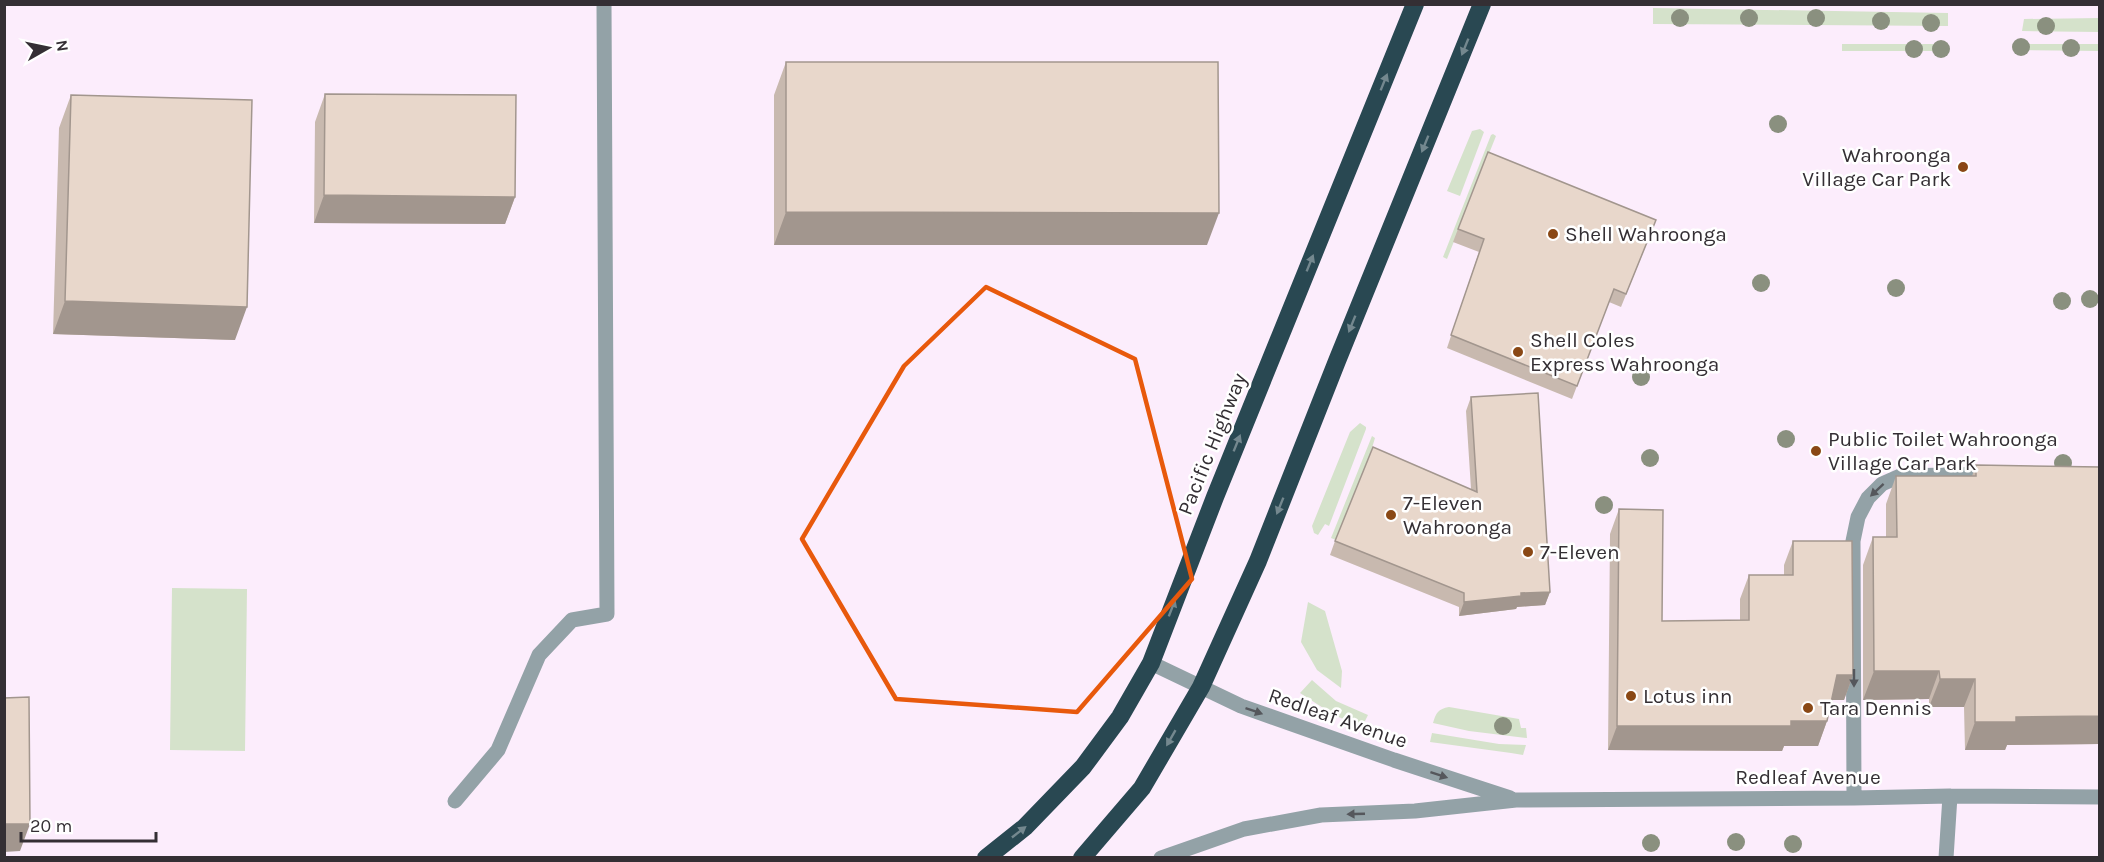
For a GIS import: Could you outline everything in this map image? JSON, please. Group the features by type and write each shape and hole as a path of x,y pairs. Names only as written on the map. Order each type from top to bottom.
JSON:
{"highway":[{"name":"Pacific Highway","path":"986,858 1025,827 1083,767 1120,717 1151,663 1215,498 1415,4"},
{"path":"1082,858 1142,788 1201,687 1258,561 1482,4"}],"street":[{"path":"455,801 498,750 539,655 572,620 607,614 604,4"},
{"path":"1854,798 1853,542 1858,517 1868,498 1882,484 1900,476 2007,474"},
{"name":"Redleaf Avenue","path":"1151,663 1241,706 1516,800"},
{"path":"1946,858 1950,796"},
{"name":"Redleaf Avenue","path":"1161,858 1244,829 1321,815 1414,811 1516,800 2100,797"}],"highlighted area":[{"path":"986,287 1135,359 1192,579 1077,712 896,699 802,539 904,366"}],"green space":[{"path":"1653,8 1948,13 1948,26 1653,24"},
{"path":"2099,18 2099,32 2022,31 2024,19"},
{"path":"1842,44 1947,44 1947,51 1842,51"},
{"path":"2018,44 2099,44 2099,51 2019,50"},
{"path":"1480,129 1484,132 1460,196 1447,191 1472,131"},
{"path":"1493,134 1496,136 1447,259 1443,257"},
{"path":"1360,423 1366,429 1329,526 1325,524 1318,535 1314,533 1312,526 1350,432"},
{"path":"1372,436 1375,438 1368,461 1336,540 1331,538"},
{"path":"172,588 247,589 245,751 170,750"},
{"path":"1308,602 1325,611 1342,671 1341,688 1317,670 1301,642"},
{"path":"1312,680 1336,701 1368,715 1362,727 1334,715 1300,693"},
{"path":"1449,707 1519,719 1521,728 1526,728 1527,738 1469,731 1433,723 1438,712"},
{"path":"1432,733 1499,744 1526,745 1523,755 1430,742"}],"building":[{"path":"786,62 1218,62 1219,213 786,212"},
{"path":"325,94 516,95 515,197 324,195"},
{"path":"71,95 252,100 247,307 65,301"},
{"path":"1488,152 1656,220 1626,294 1614,289 1577,386 1451,335 1484,239 1458,229"},
{"path":"1538,393 1550,592 1521,593 1521,596 1464,602 1464,593 1335,541 1373,447 1477,492 1471,397"},
{"path":"1976,465 2100,467 2100,716 2016,717 2016,722 1975,722 1975,679 1940,679 1939,671 1874,671 1873,537 1897,537 1896,476 1976,476"},
{"path":"1619,509 1663,510 1662,621 1749,620 1749,575 1793,575 1793,541 1852,541 1853,675 1837,675 1827,721 1791,721 1791,726 1617,726"},
{"path":"29,697 30,824 4,824 4,698"}],"place":[{"name":"Wahroonga Village Car Park","path":"1963,167"},
{"name":"Shell Wahroonga","path":"1553,234"},
{"name":"Shell Coles Express Wahroonga","path":"1518,352"},
{"name":"Public Toilet Wahroonga Village Car Park","path":"1816,451"},
{"name":"7-Eleven Wahroonga","path":"1391,515"},
{"name":"7-Eleven","path":"1528,552"},
{"name":"Lotus inn","path":"1631,696"},
{"name":"Tara Dennis","path":"1808,708"}]}
